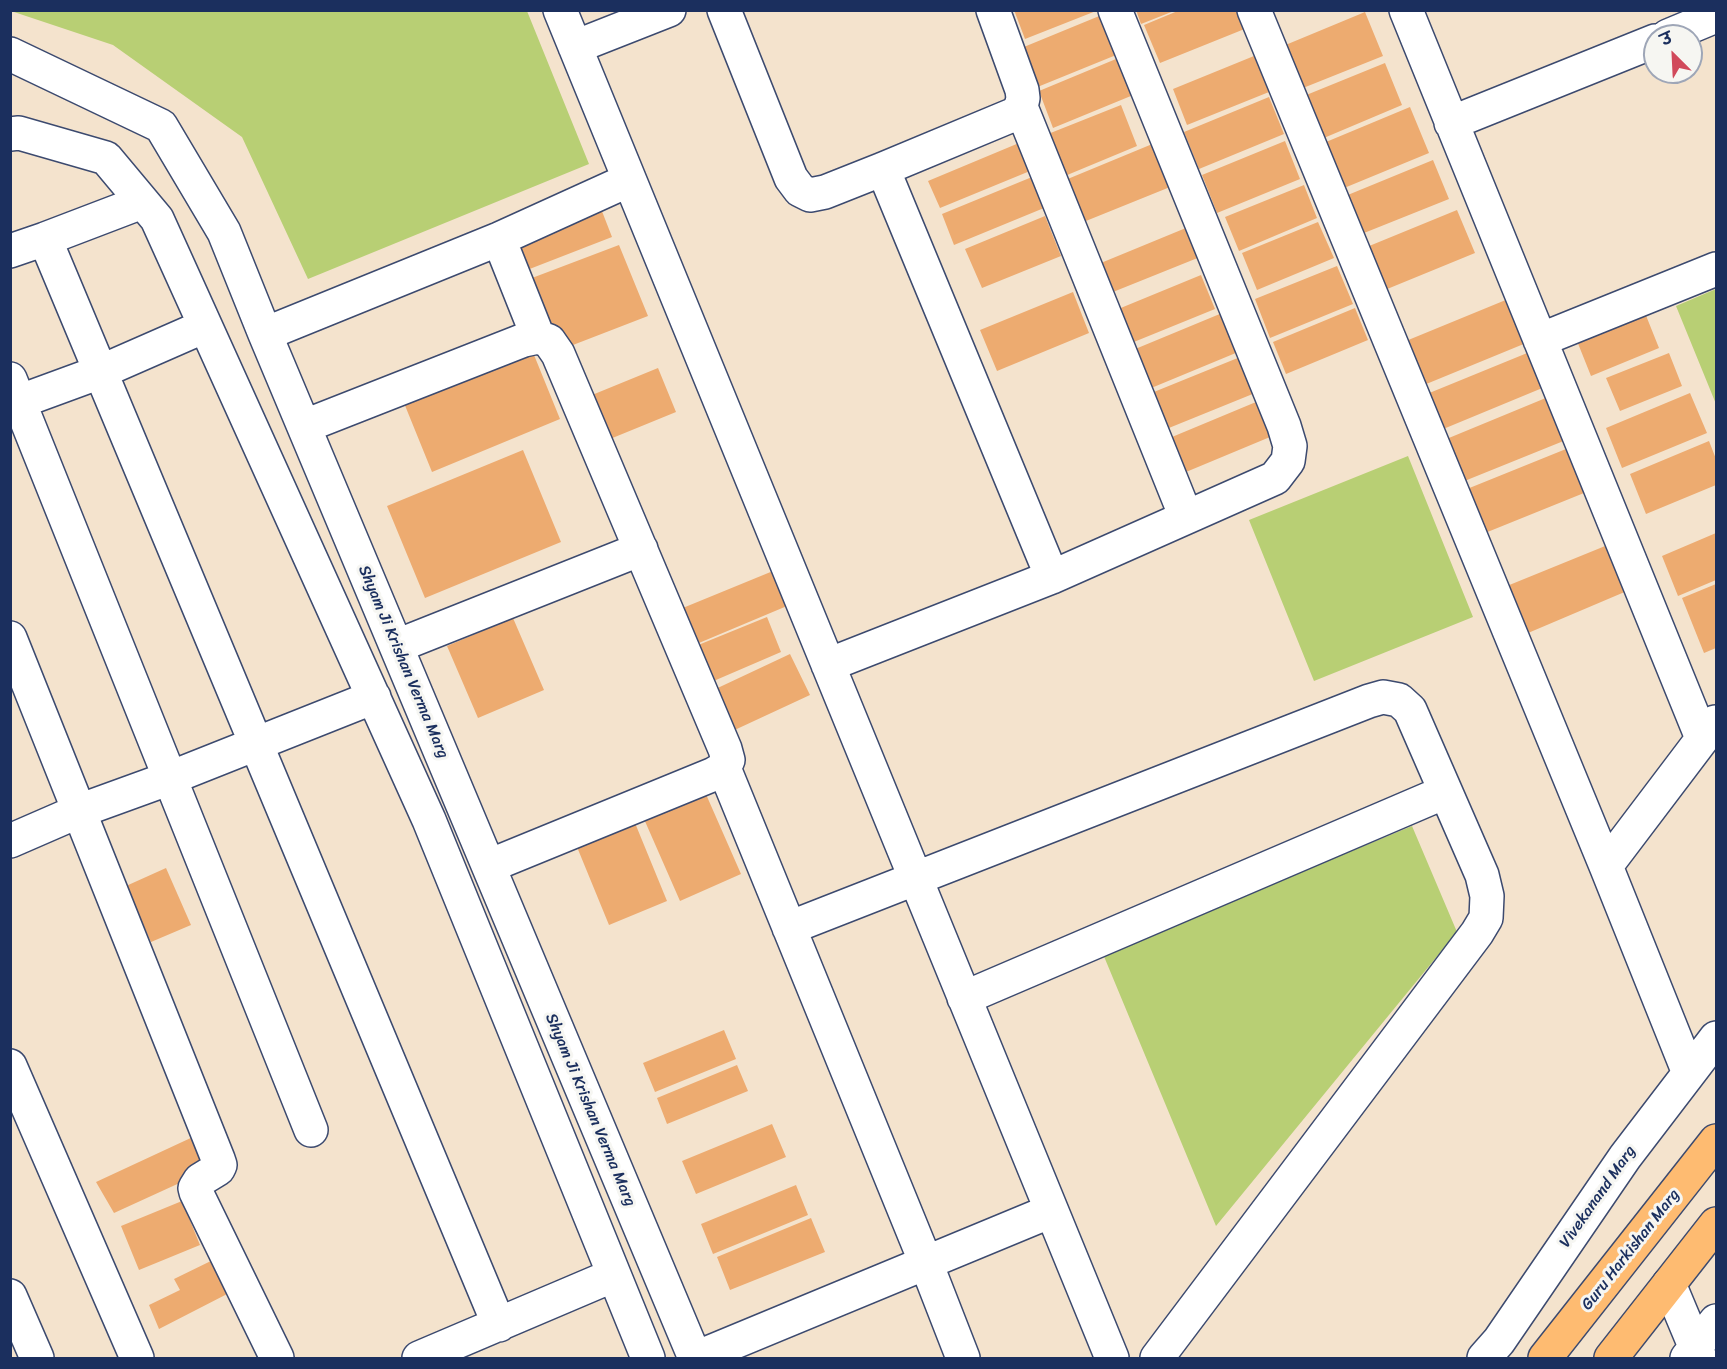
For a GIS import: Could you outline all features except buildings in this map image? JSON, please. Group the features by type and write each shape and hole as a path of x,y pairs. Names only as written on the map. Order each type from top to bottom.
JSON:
{"main road":[{"name":"Guru Harkishan Marg","path":"1545,1359 1716,1141"},
{"path":"1611,1359 1716,1224"}],"street":[{"path":"560,10 1112,1359"},
{"path":"575,47 669,10"},
{"path":"724,10 791,178 800,190 810,195 825,192 883,170 1014,114 1021,107 1022,90 993,10"},
{"path":"828,665 1052,577 1186,518 1275,478 1288,461 1290,446 1284,426 1115,10"},
{"path":"1254,10 1689,1073"},
{"path":"1406,10 1540,340 1709,729 1606,866"},
{"path":"1697,24 1716,16"},
{"path":"1451,123 1643,46"},
{"name":"Shyam Ji Krishan Verma Marg","path":"10,54 161,126 224,232 695,1359"},
{"path":"1021,107 1186,518"},
{"path":"10,134 19,133 106,158 157,219 429,820 648,1359"},
{"path":"883,170 1052,577"},
{"path":"265,334 499,239 629,180"},
{"path":"10,250 142,202"},
{"path":"45,239 499,1325"},
{"path":"499,239 538,337"},
{"path":"1540,340 1716,269"},
{"path":"205,326 100,372 14,395 311,1130"},
{"path":"305,426 524,340 538,337 549,341 558,354 641,549 728,760 724,768 714,774 489,866"},
{"path":"397,646 641,549"},
{"path":"10,639 218,1159 220,1165 218,1169 200,1180 195,1188 196,1192 277,1359"},
{"path":"10,841 79,811 170,778 374,697"},
{"path":"789,928 1369,701 1383,697 1400,700 1410,710 1482,875 1487,896 1486,918 1157,1359"},
{"path":"724,768 963,1359"},
{"path":"964,998 1445,792"},
{"name":"Vivekanand Marg","path":"1484,1359 1499,1341 1625,1157 1716,1038"},
{"path":"10,1066 137,1359"},
{"path":"695,1359 1051,1211"},
{"path":"419,1359 614,1275"},
{"path":"1669,1284 1694,1355"},
{"path":"10,1296 37,1359"},
{"path":"1694,1355 1716,1320"}],"green space":[{"path":"11,11 527,11 589,164 308,279 242,137 113,45"},
{"path":"1716,289 1716,404 1676,306"},
{"path":"1408,456 1473,617 1314,681 1249,520"},
{"path":"1412,826 1457,932 1216,1226 1103,954"}]}
